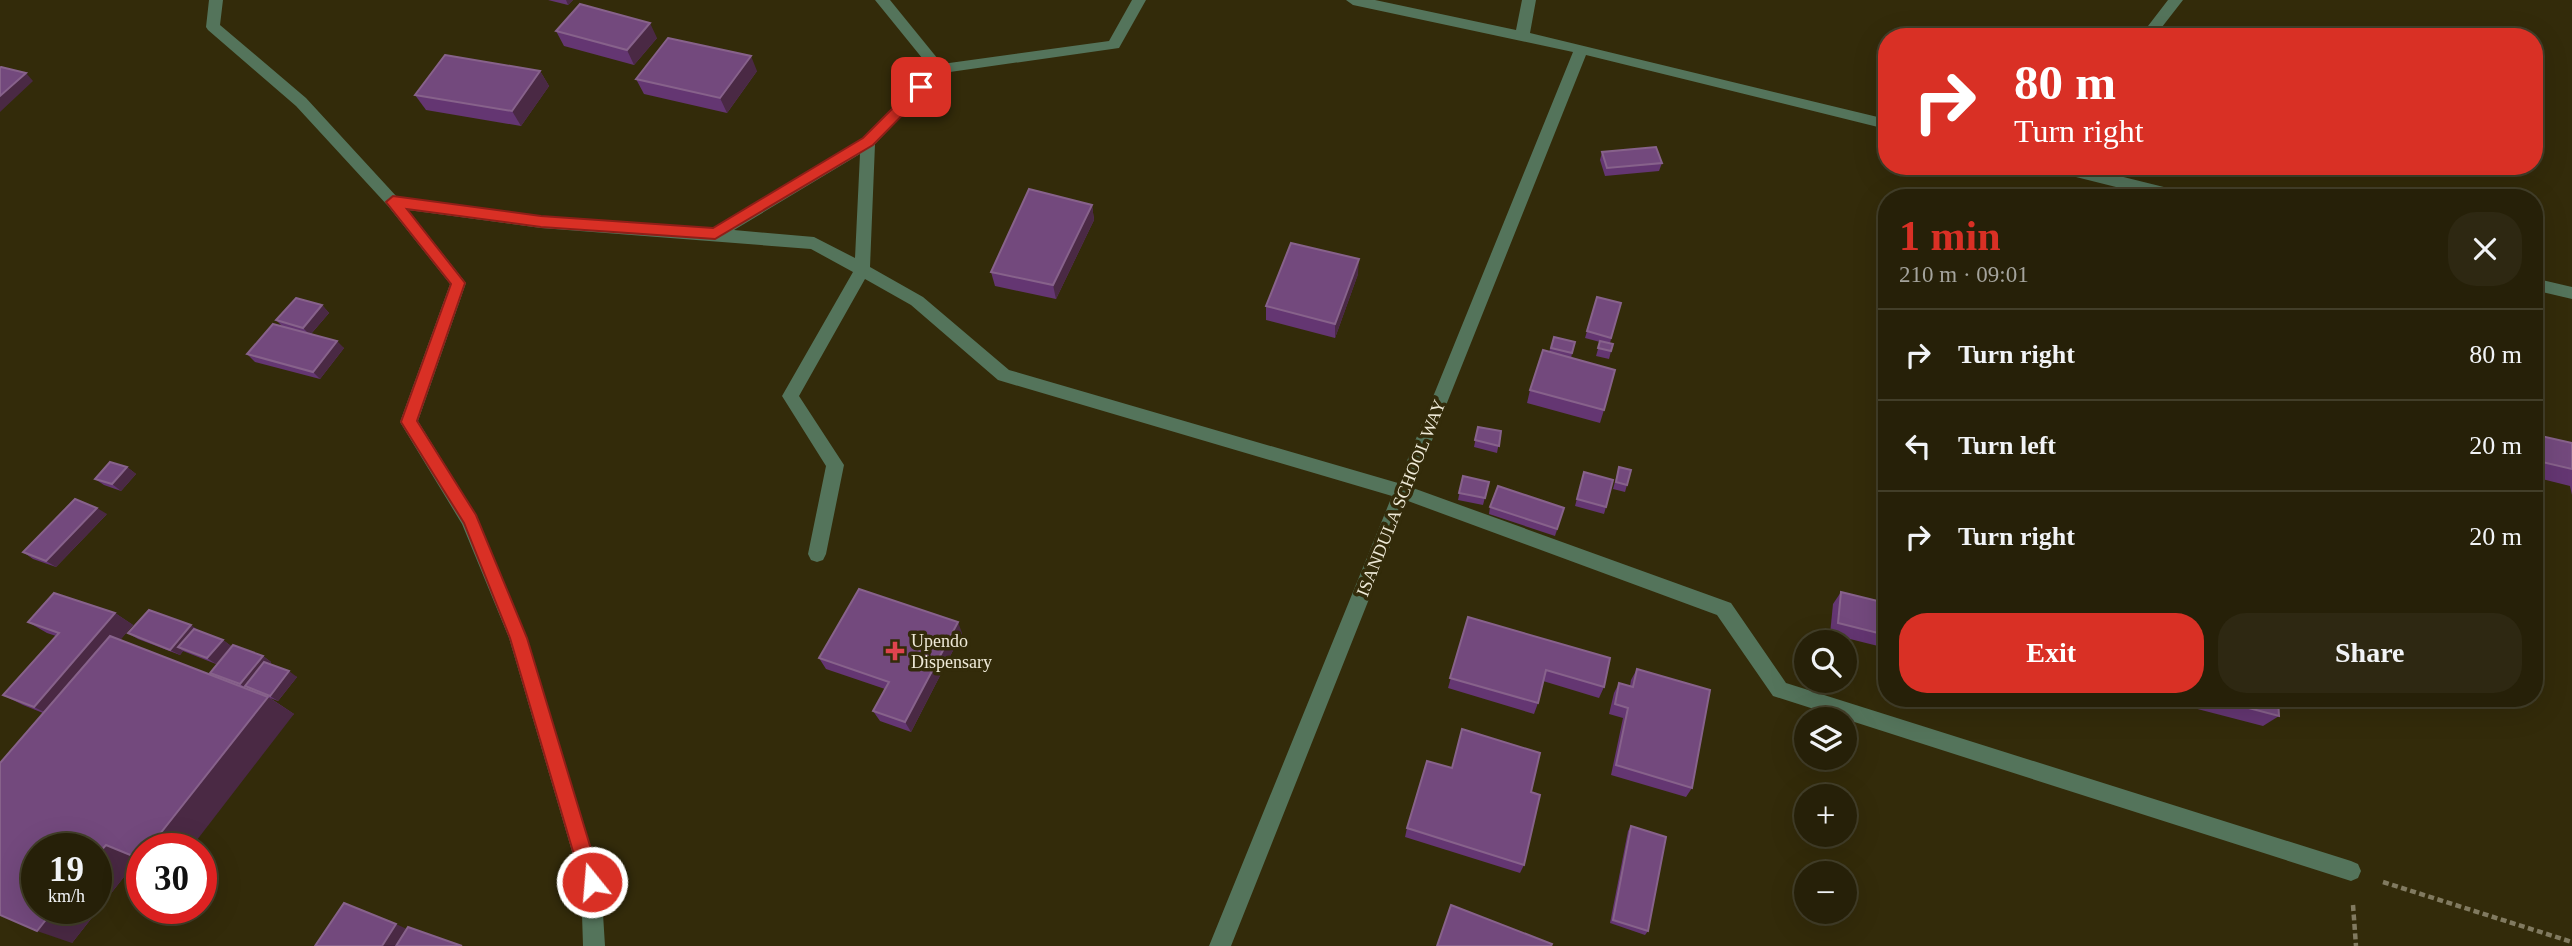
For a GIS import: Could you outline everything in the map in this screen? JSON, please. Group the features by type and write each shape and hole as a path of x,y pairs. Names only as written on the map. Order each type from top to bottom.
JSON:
{"street":[{"path":"216,0 213,27 301,102 393,202 458,283 409,422 470,520 518,638 592,882 594,946"},
{"path":"883,0 939,69"},
{"path":"715,234 868,142 939,69 1114,45 1139,0"},
{"path":"1353,0 1581,49 1878,122"},
{"path":"1522,36 1529,0"},
{"path":"2155,28 2176,0"},
{"name":"ISANDULA SCHOOL WAY","path":"1220,946 1581,49"},
{"path":"817,554 835,465 789,396 862,270 868,142"},
{"path":"2092,175 2148,189"},
{"path":"393,202 541,222 814,243 917,301 1004,375 1403,492 1724,609 1780,690 2351,871"},
{"path":"2543,286 2572,293"}],"path":[{"path":"2356,946 2351,871 2572,942"}],"building":[{"path":"580,4 650,23 627,50 556,31"},
{"path":"668,38 751,56 720,98 636,79"},
{"path":"445,55 540,71 512,111 415,95"},
{"path":"0,68 26,73 0,96"},
{"path":"1656,147 1662,163 1607,168 1602,152"},
{"path":"1029,189 1092,205 1053,285 991,272"},
{"path":"1291,243 1359,259 1335,324 1266,306"},
{"path":"1597,297 1621,303 1611,338 1587,331"},
{"path":"296,298 322,305 303,328 276,320"},
{"path":"273,324 337,341 313,372 247,354"},
{"path":"1554,337 1575,342 1572,353 1551,348"},
{"path":"1600,341 1613,344 1611,351 1598,348"},
{"path":"1543,350 1615,370 1604,410 1530,390"},
{"path":"1478,427 1501,431 1499,446 1475,440"},
{"path":"2543,436 2572,443 2572,469 2543,462"},
{"path":"110,462 127,467 112,484 95,479"},
{"path":"1619,467 1631,470 1627,485 1616,482"},
{"path":"1584,472 1613,480 1606,507 1577,499"},
{"path":"1463,476 1489,482 1485,498 1459,493"},
{"path":"1498,486 1564,508 1557,529 1490,507"},
{"path":"75,499 97,508 46,561 23,552"},
{"name":"Upendo Dispensary","path":"859,589 958,622 905,722 873,711 889,682 819,658"},
{"path":"1841,592 1878,601 1878,633 1838,623"},
{"path":"54,593 115,613 34,707 3,695 59,633 28,622"},
{"path":"149,610 191,625 170,650 128,633"},
{"path":"1468,617 1610,658 1604,687 1546,670 1538,703 1450,678"},
{"path":"194,629 223,640 207,658 178,647"},
{"path":"110,636 268,697 161,833 126,833 126,853 112,847 112,833 21,833 21,924 42,924 37,931 0,915 0,763"},
{"path":"233,645 263,656 240,684 210,673"},
{"path":"264,662 289,671 270,696 245,686"},
{"path":"1637,669 1710,690 1692,788 1616,765 1628,708 1615,704 1619,683 1633,687"},
{"path":"2244,707 2278,707 2279,716"},
{"path":"1462,729 1540,753 1531,792 1540,795 1524,865 1407,828 1427,761 1452,768"},
{"path":"1631,826 1666,837 1648,931 1613,920"},
{"path":"344,903 396,924 382,946 315,946"},
{"path":"1451,905 1552,944 1437,946"},
{"path":"408,927 462,946 396,946"}],"place":[{"name":"Upendo Dispensary","path":"895,651"}],"route":[{"path":"592,882 518,638 470,520 409,422 458,283 393,202 541,222 715,234 868,142 921,87"}]}
